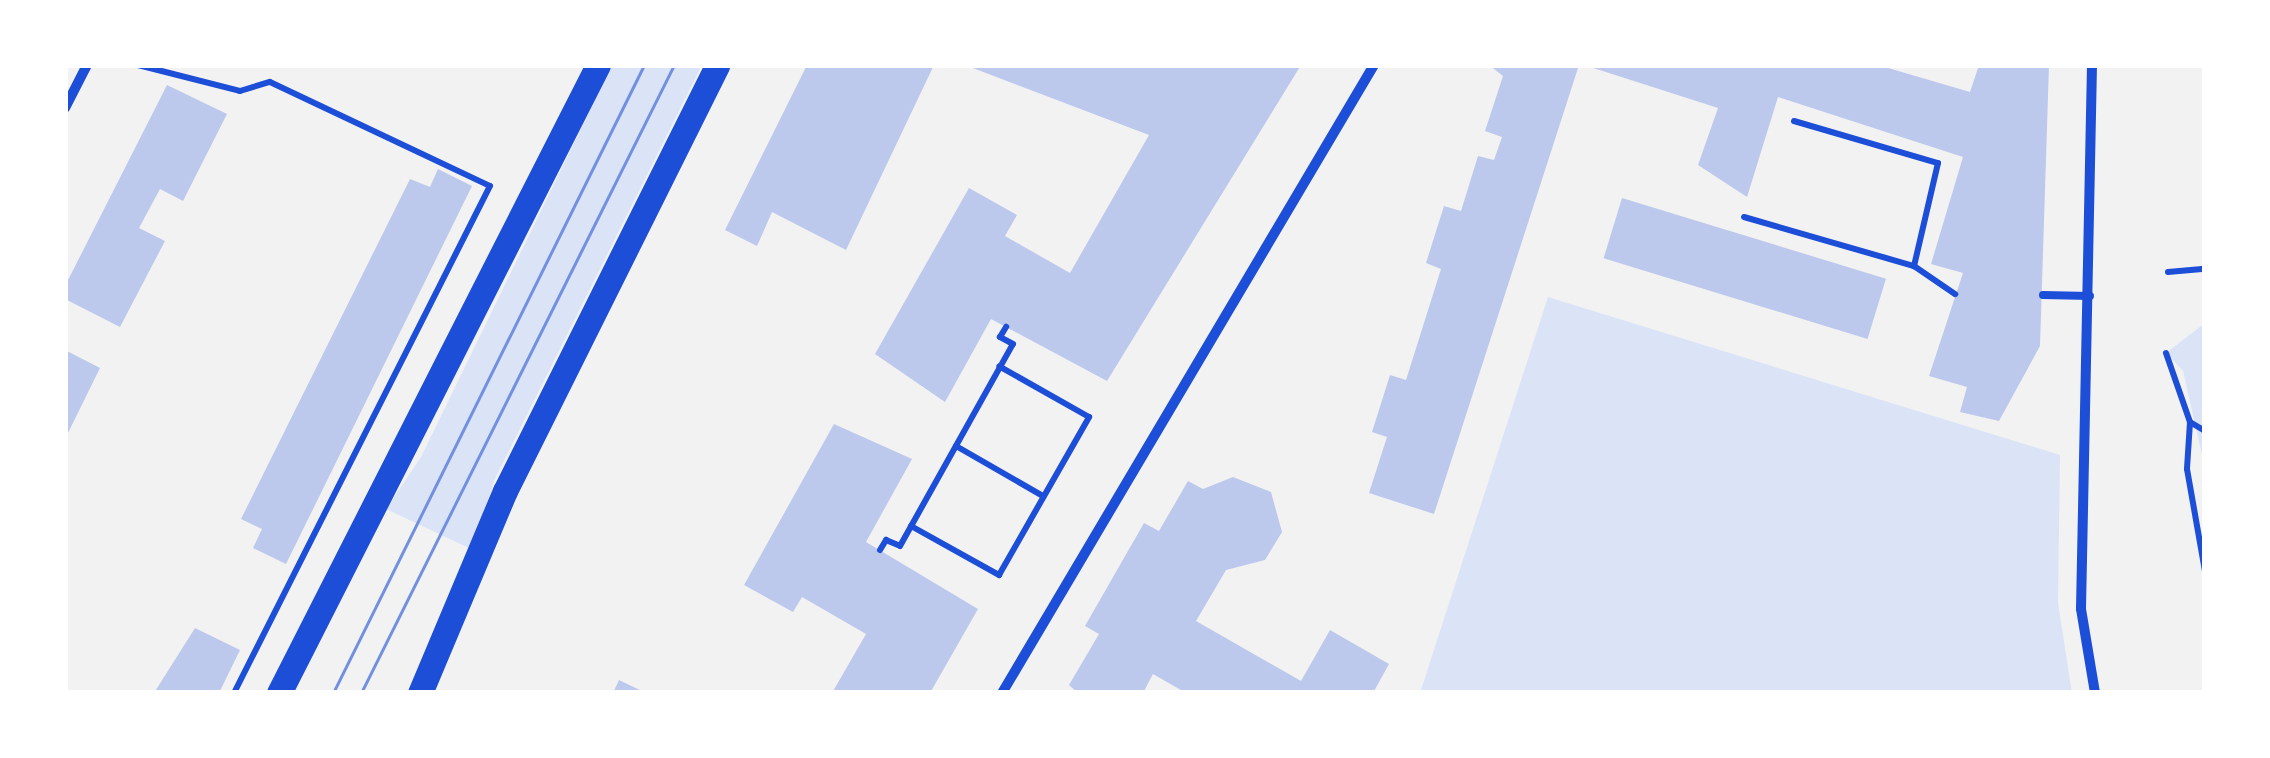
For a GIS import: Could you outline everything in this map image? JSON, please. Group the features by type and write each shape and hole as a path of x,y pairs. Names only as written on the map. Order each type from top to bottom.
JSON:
{"main road":[{"path":"279,693 598,65"},
{"path":"420,693 512,474 717,65"}],"street":[{"path":"65,108 87,65"},
{"path":"1002,693 1374,65"},
{"path":"2092,65 2081,610 2095,693"}],"lane":[{"path":"2043,295 2090,296"}],"path":[{"path":"138,65 240,91 270,82 490,186 234,693"},
{"path":"1794,120 1938,162 1914,266"},
{"path":"1744,217 1914,266 1956,294"},
{"path":"2168,272 2205,269"},
{"path":"880,550 886,540 900,546 1013,344 1000,337 1006,327"},
{"path":"2166,353 2190,422 2187,469 2205,571"},
{"path":"911,526 999,575 1089,417 1000,366"},
{"path":"2190,422 2205,430"},
{"path":"956,446 1044,496"}],"shaded area":[{"path":"612,65 702,65 494,481 473,550 386,509 421,457"},
{"path":"1548,297 2060,455 2058,603 2072,693 1420,693"},
{"path":"2205,323 2205,468 2183,371 2166,353"}],"building":[{"path":"807,65 934,65 846,250 772,212 757,246 725,230"},
{"path":"965,65 1301,65 1107,381 991,319 945,402 875,354 969,188 1017,215 1005,236 1070,273 1149,135"},
{"path":"1489,65 1579,65 1434,514 1369,493 1387,437 1372,432 1390,375 1406,380 1441,269 1426,263 1444,206 1461,211 1478,156 1494,160 1502,137 1485,131 1503,76"},
{"path":"1584,65 1878,65 1970,92 1979,65 2049,65 2040,346 1999,421 1960,412 1967,387 1929,376 1963,273 1931,264 1963,157 1778,97 1747,197 1698,165 1718,108"},
{"path":"167,85 227,114 183,201 160,189 139,228 165,241 120,327 65,299 65,286"},
{"path":"438,169 472,186 286,564 253,548 262,529 241,519 410,179 430,187"},
{"path":"1622,198 1886,279 1868,339 1604,258"},
{"path":"65,350 100,368 65,439"},
{"path":"834,424 912,459 866,542 978,609 930,693 832,693 866,634 802,597 793,612 744,585"},
{"path":"1233,477 1271,492 1282,532 1265,560 1226,570 1196,621 1301,681 1330,630 1389,664 1373,693 1186,693 1153,674 1143,693 1078,693 1069,685 1099,634 1085,626 1144,523 1159,531 1188,481 1203,489"},
{"path":"195,628 240,650 219,693 154,693"},
{"path":"619,680 646,693 613,693"}],"tram line":[{"path":"333,693 644,65"},
{"path":"361,693 674,65"}]}
